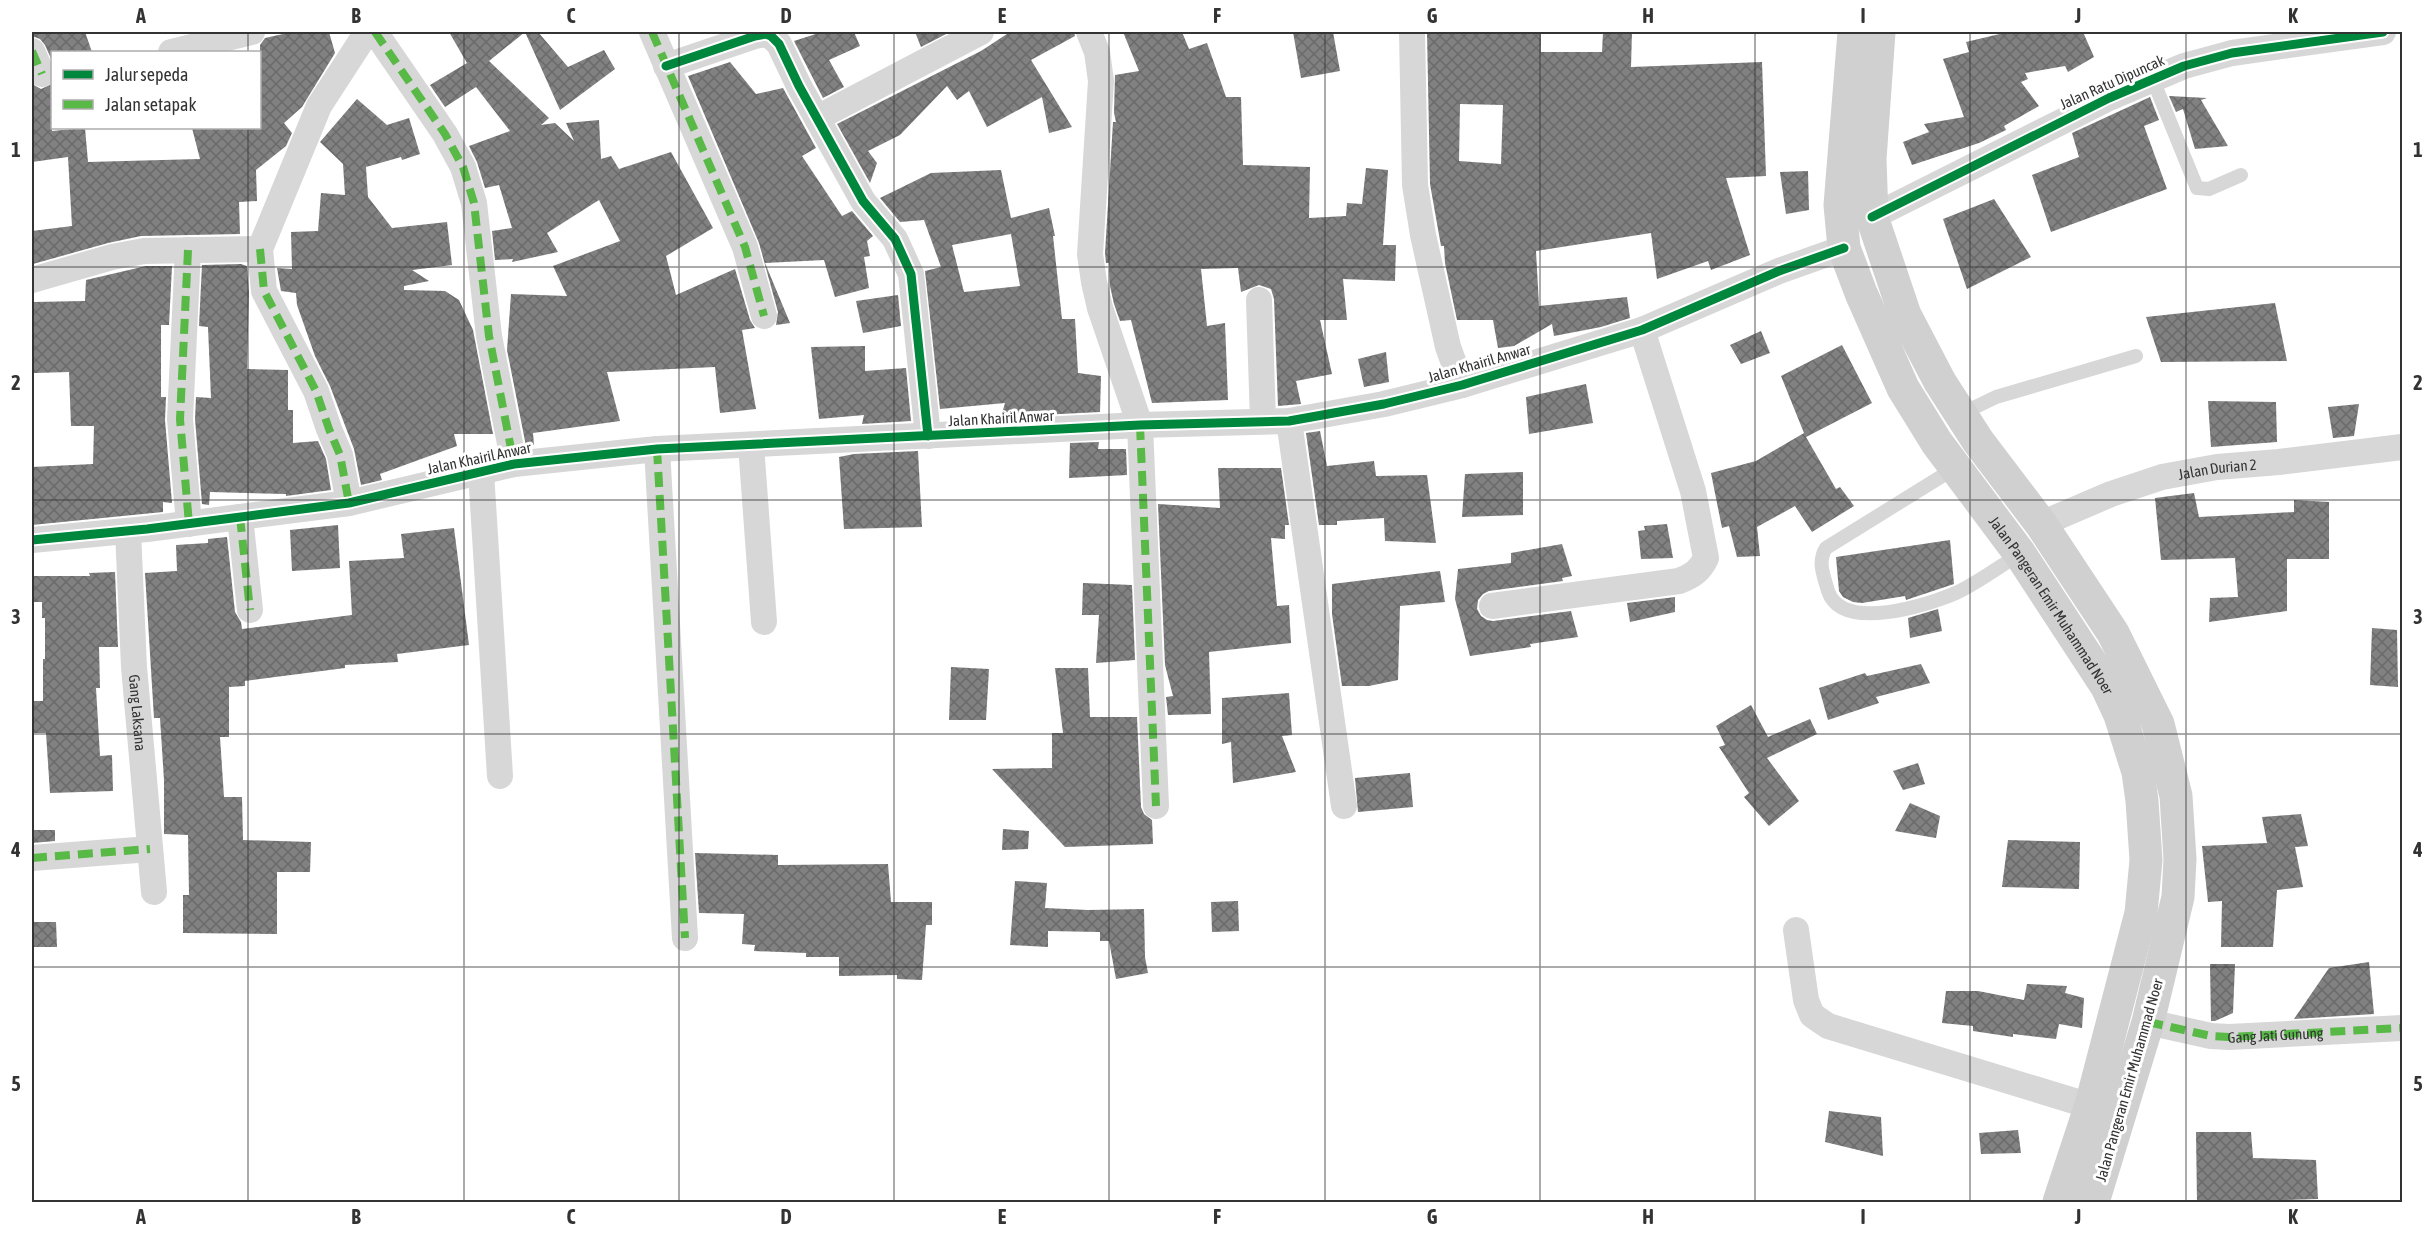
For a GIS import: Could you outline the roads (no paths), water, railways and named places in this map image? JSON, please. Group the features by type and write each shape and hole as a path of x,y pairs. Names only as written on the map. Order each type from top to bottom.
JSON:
{"main road":[{"name":"Jalan Pangeran Emir Muhammad Noer","path":"1854,32 1872,217 1905,315 1940,382 1978,441 2041,524 2113,633 2158,724 2176,796 2180,879 2178,897 2148,1022 2059,1203"},
{"name":"Jalan Pangeran Emir Muhammad Noer","path":"1879,32 1861,96 1840,206 1845,248 1888,359 1903,388 1931,434 2020,554 2061,614 2107,687 2138,772 2146,860 2141,913 2105,1110 2092,1203"},
{"path":"1888,359 1921,345"},
{"path":"2061,614 2088,597"},
{"path":"2144,878 2180,879"}],"street":[{"path":"175,51 252,32"},
{"path":"349,503 340,455 316,391 264,291 260,249 319,106 367,32"},
{"path":"375,32 445,134 463,166 474,203 489,336 514,464"},
{"path":"652,32 745,247 764,316"},
{"path":"817,118 981,32"},
{"path":"1089,32 1097,52 1101,81 1090,254 1094,282 1140,425 1156,806"},
{"path":"1412,32 1415,185 1423,235 1448,347 1462,385"},
{"name":"Jalan Ratu Dipuncak","path":"1872,217 2109,98 2184,66 2232,54 2383,32"},
{"path":"666,66 768,33 778,44 863,201 895,239 911,274 928,436"},
{"path":"32,51 42,74"},
{"name":"Jalan Khairil Anwar","path":"32,540 189,524 349,503 514,464 657,449 1140,425 1289,421 1384,404 1462,385 1642,330 1779,272 1845,248"},
{"path":"32,280 112,257 144,251 260,249"},
{"path":"188,250 180,419 189,524"},
{"path":"1259,300 1263,421"},
{"path":"1492,606 1679,581 1692,576 1702,567 1706,558 1694,491 1642,330"},
{"path":"1289,421 1344,806"},
{"path":"751,445 764,622"},
{"name":"Jalan Durian 2","path":"2041,524 2111,494 2162,477 2217,467 2403,447"},
{"path":"657,449 685,938"},
{"path":"481,472 500,776"},
{"path":"240,517 250,610"},
{"name":"Gang Laksana","path":"128,531 134,667 154,892"},
{"path":"32,858 150,849"},
{"path":"1796,930 1806,1000 1812,1015 1828,1026 2105,1110"},
{"name":"Gang Jati Gunung","path":"2148,1022 2211,1036 2229,1037 2403,1028"}],"lane":[{"path":"2153,80 2197,188 2209,189 2241,176"},
{"path":"1961,414 1996,397 2136,356"},
{"path":"1955,468 1826,548 1822,555 1821,568 1830,596 1838,607 1850,612 1872,614 1923,605 1959,592 2020,554"}]}
